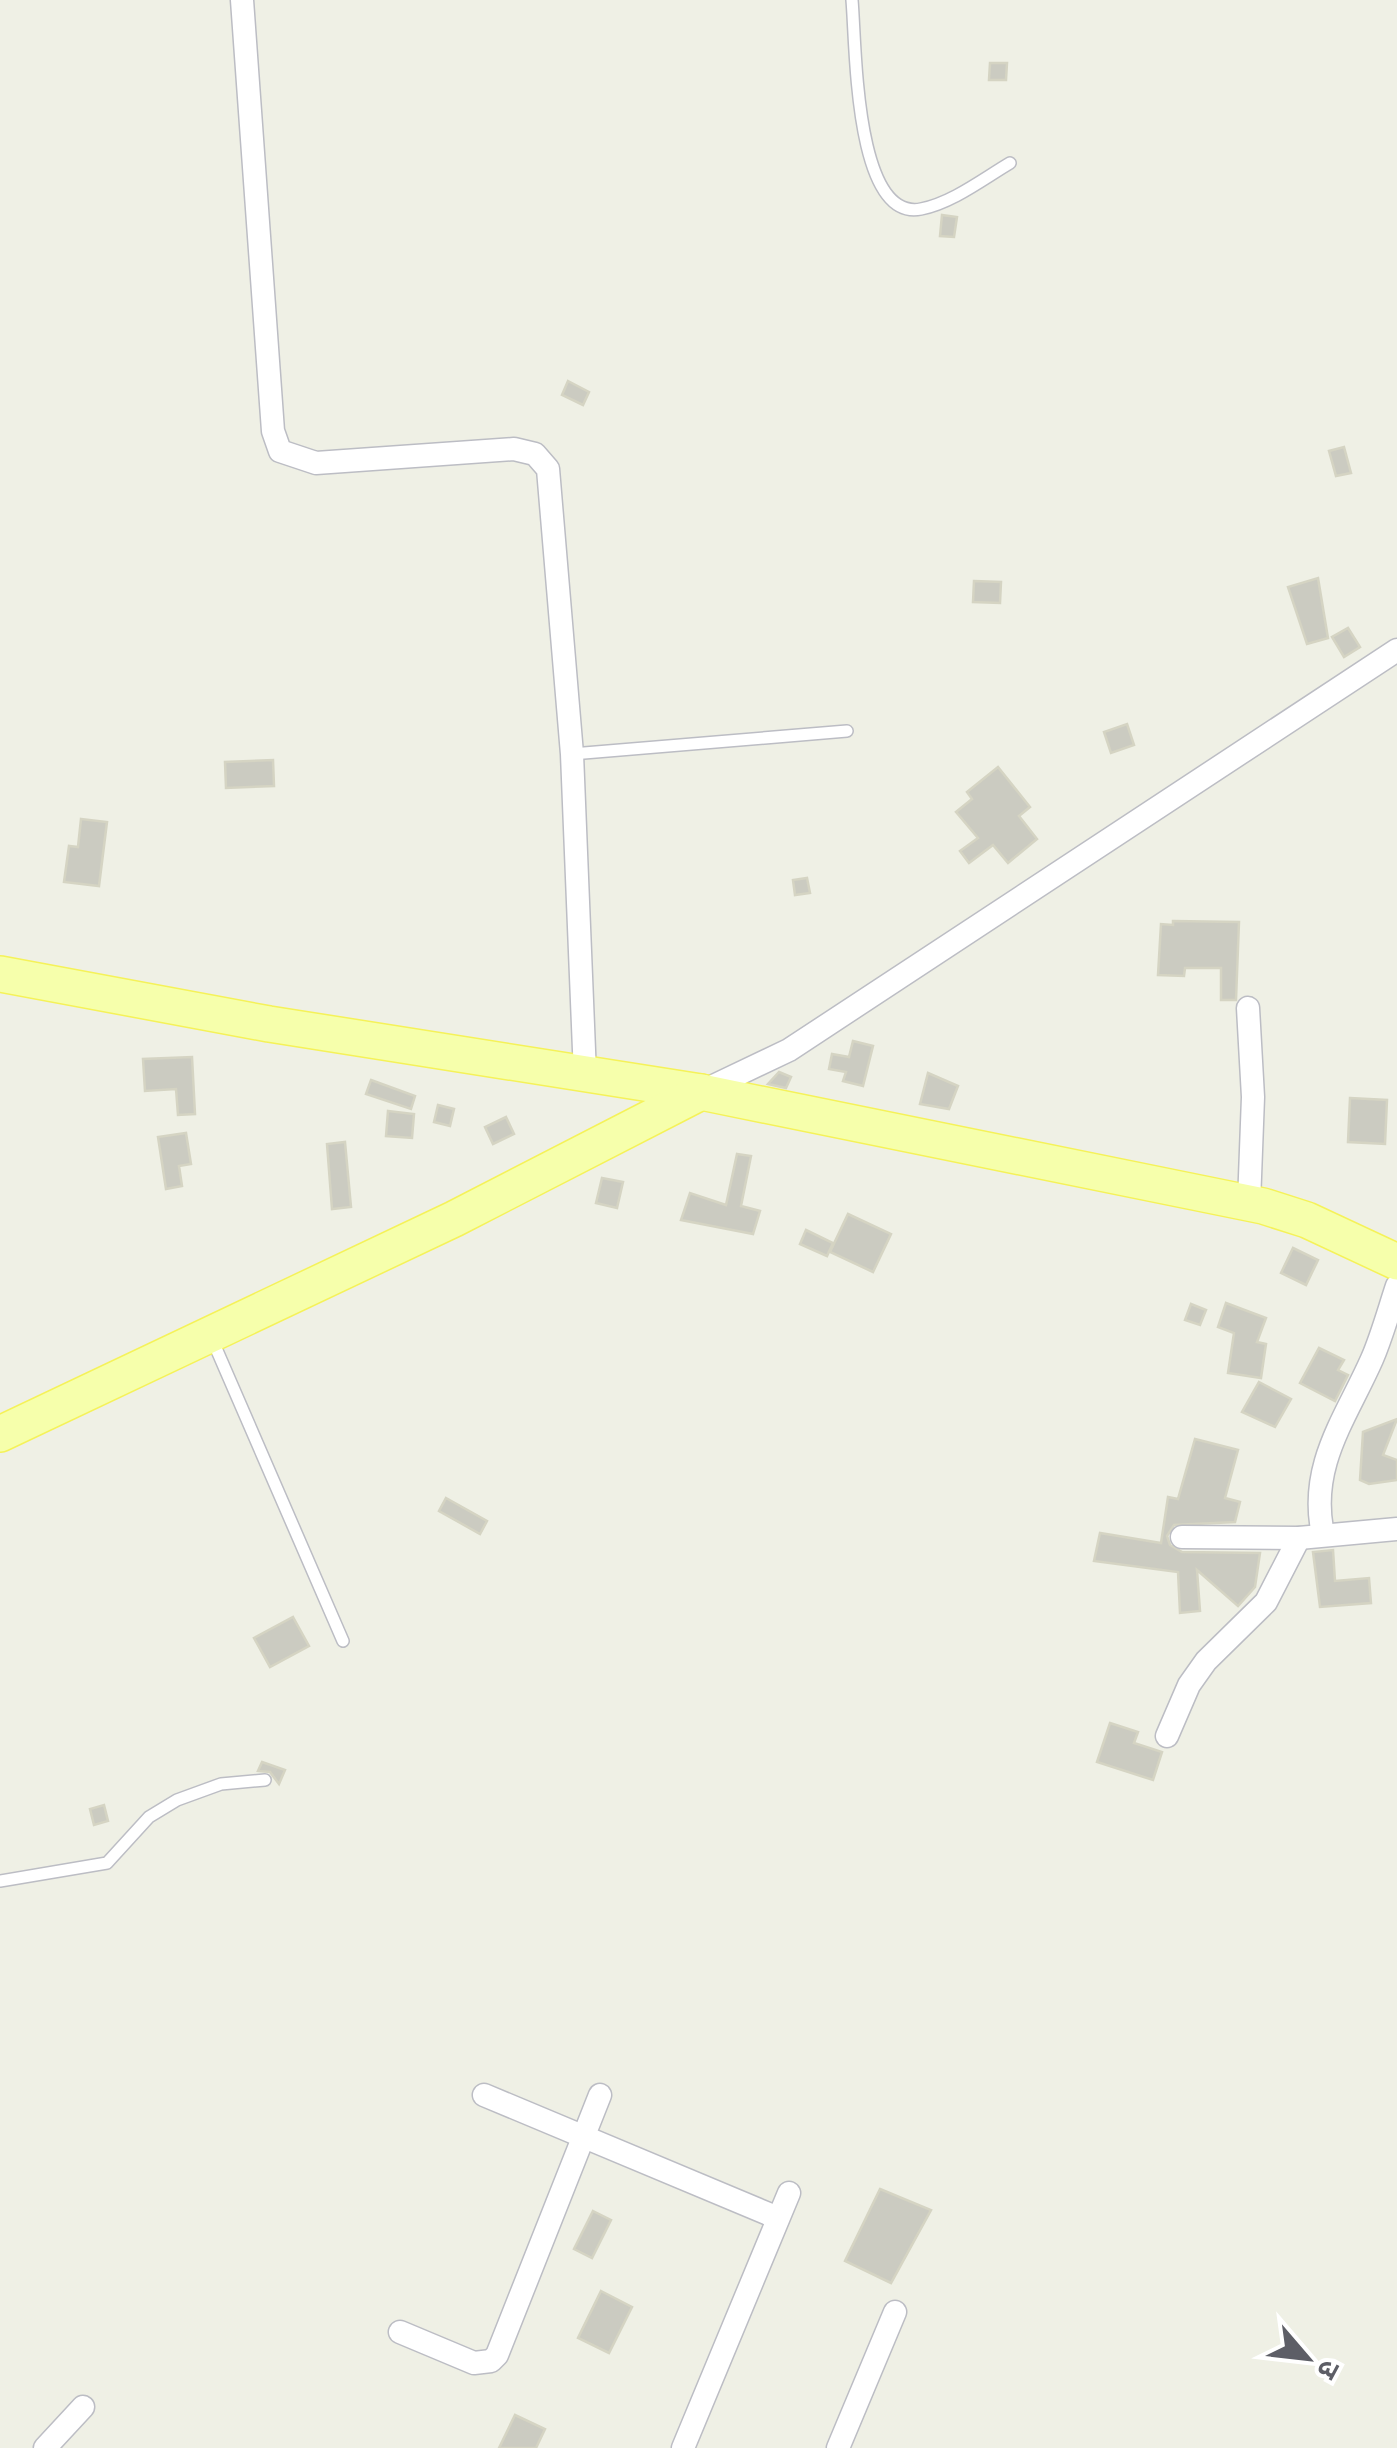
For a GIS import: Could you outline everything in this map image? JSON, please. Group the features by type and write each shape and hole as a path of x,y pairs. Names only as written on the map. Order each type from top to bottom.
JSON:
{"main road":[{"path":"0,974 252,1020 701,1092 1249,1203 1307,1220 1397,1262"},
{"path":"0,1434 454,1220 701,1092"}],"street":[{"path":"242,0 275,442 289,457 316,462 514,449 543,460 552,483 572,754 585,1074"},
{"path":"701,1092 789,1050 1397,650"},
{"path":"1248,1008 1253,1097 1249,1203"},
{"path":"1167,1736 1188,1685 1206,1661 1266,1602 1311,1536 1322,1467 1373,1356 1397,1286"},
{"path":"1182,1537 1311,1536 1397,1530"},
{"path":"484,2095 778,2218"},
{"path":"400,2332 474,2363 491,2362 600,2095"},
{"path":"682,2448 789,2193"},
{"path":"838,2448 895,2312"},
{"path":"45,2448 83,2408"}],"lane":[{"path":"852,0 869,163 885,196 904,210 918,210 942,202 1010,163"},
{"path":"572,754 847,731"},
{"path":"210,1335 343,1641"},
{"path":"0,1882 107,1862 149,1818 177,1800 222,1784 266,1780"}],"building":[{"path":"990,63 1007,63 1006,80 989,80"},
{"path":"942,215 957,217 954,237 940,236"},
{"path":"568,381 589,392 583,405 562,395"},
{"path":"1344,447 1351,473 1336,476 1329,451"},
{"path":"1318,578 1328,638 1307,644 1288,587"},
{"path":"974,581 1001,582 1000,603 973,602"},
{"path":"1348,628 1360,647 1344,657 1332,637"},
{"path":"1127,724 1134,745 1111,753 1104,732"},
{"path":"273,760 274,786 226,788 225,762"},
{"path":"998,767 1030,807 1019,816 1037,839 1008,863 993,845 969,863 960,851 978,838 956,812 972,799 967,792"},
{"path":"81,819 107,822 99,886 64,882 69,846 78,847"},
{"path":"807,878 810,893 795,895 793,880"},
{"path":"1173,921 1239,922 1236,1000 1221,1000 1221,968 1185,968 1184,976 1158,975 1161,924 1173,925"},
{"path":"853,1041 873,1046 863,1086 843,1081 846,1072 829,1069 832,1054 849,1057"},
{"path":"192,1057 195,1114 178,1115 176,1089 145,1091 143,1059"},
{"path":"779,1072 791,1077 786,1088 768,1084"},
{"path":"928,1073 958,1086 949,1109 920,1104"},
{"path":"371,1080 415,1096 411,1109 366,1094"},
{"path":"1350,1098 1387,1100 1385,1144 1348,1142"},
{"path":"438,1105 454,1109 450,1126 434,1122"},
{"path":"388,1111 414,1114 412,1138 386,1136"},
{"path":"506,1117 514,1134 493,1144 485,1127"},
{"path":"186,1133 191,1164 179,1166 182,1186 166,1189 158,1137"},
{"path":"345,1142 351,1207 332,1209 327,1144"},
{"path":"737,1154 751,1156 741,1206 760,1211 753,1234 681,1220 690,1193 726,1205"},
{"path":"602,1178 623,1182 617,1208 596,1203"},
{"path":"848,1214 891,1234 873,1272 830,1252"},
{"path":"806,1230 833,1243 827,1256 800,1244"},
{"path":"1293,1248 1318,1260 1306,1285 1281,1273"},
{"path":"1226,1303 1266,1318 1257,1342 1266,1344 1261,1378 1228,1373 1234,1333 1218,1327"},
{"path":"1191,1304 1206,1310 1200,1325 1185,1320"},
{"path":"1319,1348 1344,1360 1338,1370 1348,1375 1335,1401 1300,1383"},
{"path":"1259,1382 1291,1399 1275,1427 1242,1412"},
{"path":"1397,1419 1383,1455 1397,1460 1397,1480 1369,1484 1360,1480 1363,1432"},
{"path":"1195,1439 1238,1450 1225,1498 1240,1502 1235,1522 1174,1525 1167,1536 1170,1545 1182,1552 1260,1553 1255,1587 1238,1606 1197,1570 1200,1611 1180,1613 1178,1572 1094,1561 1100,1533 1161,1543 1168,1497 1178,1499"},
{"path":"446,1498 487,1521 480,1534 439,1511"},
{"path":"1333,1550 1335,1581 1369,1578 1371,1603 1320,1607 1313,1552"},
{"path":"293,1617 309,1646 270,1667 254,1638"},
{"path":"1110,1723 1138,1732 1134,1743 1162,1752 1153,1780 1097,1762"},
{"path":"262,1762 285,1770 279,1784 270,1772 258,1771"},
{"path":"104,1805 108,1821 94,1825 90,1809"},
{"path":"880,2189 931,2210 891,2283 845,2261"},
{"path":"593,2211 611,2220 592,2258 574,2249"},
{"path":"601,2291 632,2307 609,2353 578,2338"},
{"path":"515,2415 545,2429 536,2448 499,2448"}]}
